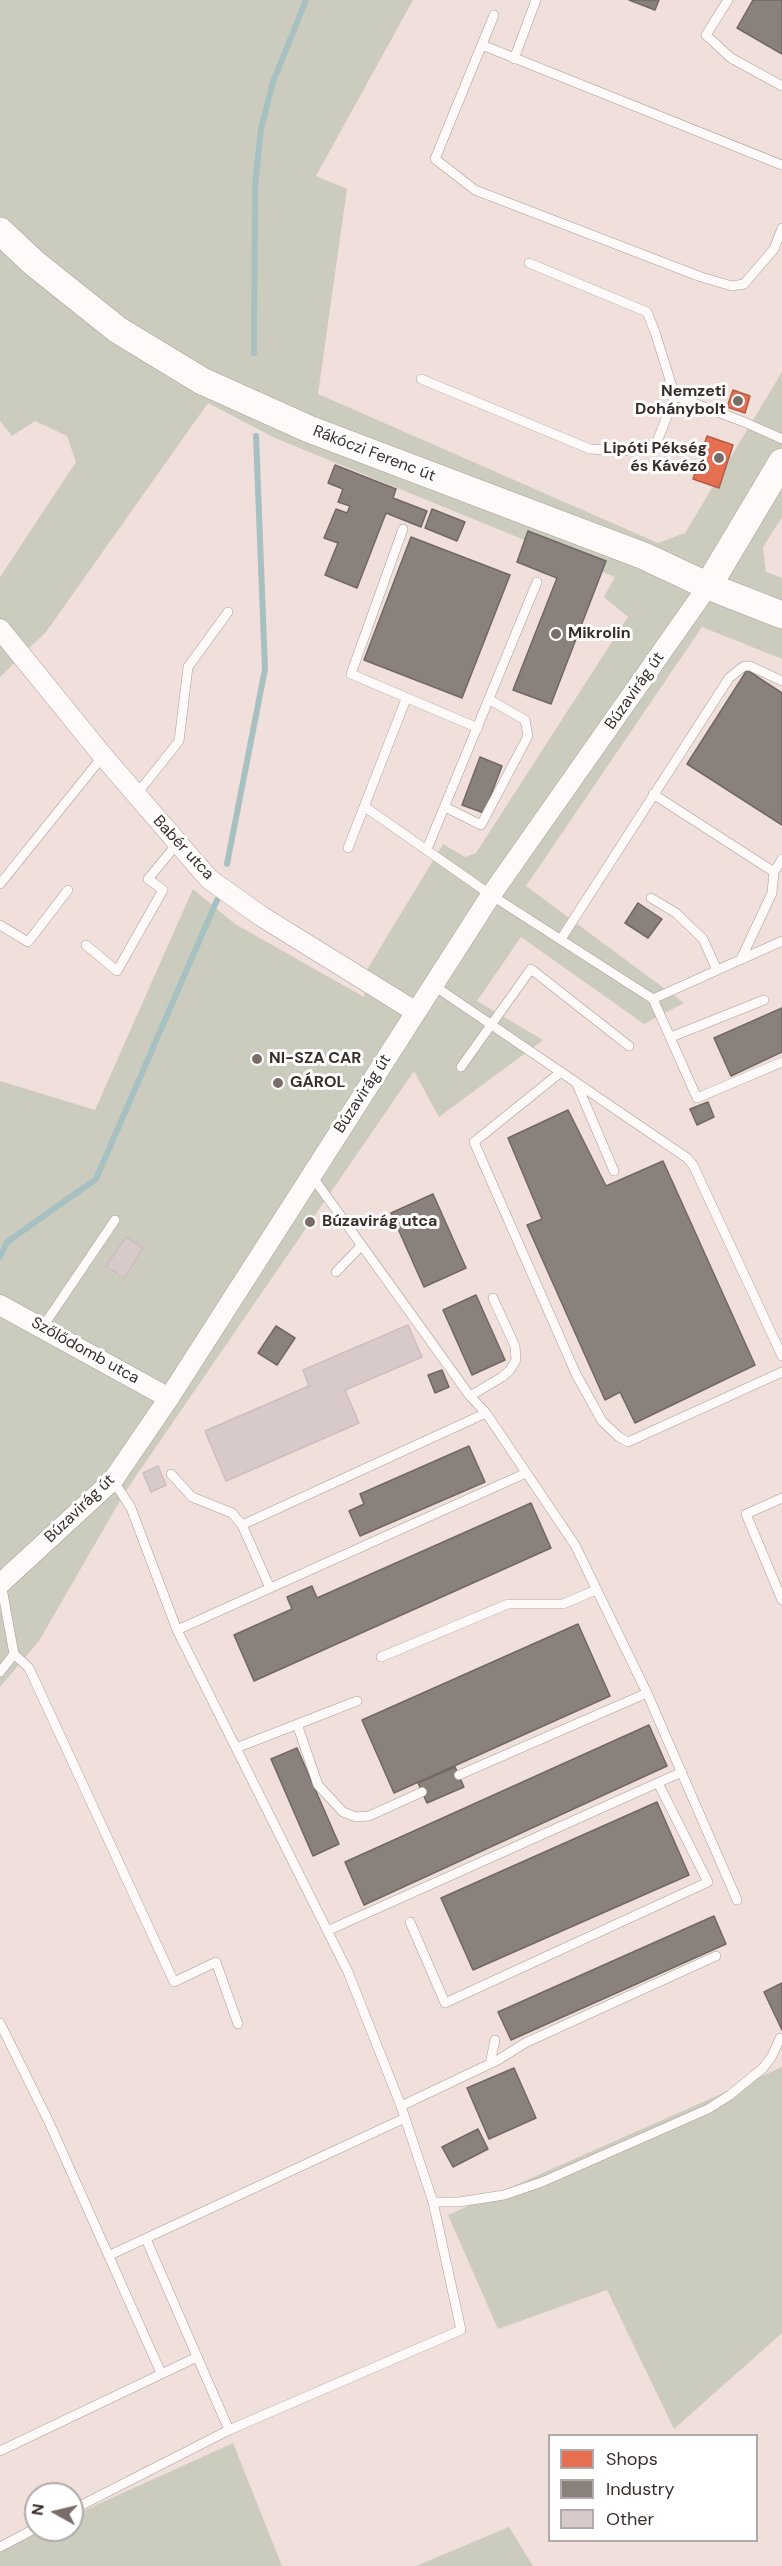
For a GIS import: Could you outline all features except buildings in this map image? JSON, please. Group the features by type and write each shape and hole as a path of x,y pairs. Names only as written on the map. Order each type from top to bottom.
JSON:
{"main road":[{"name":"Rákóczi Ferenc út","path":"0,231 73,295 118,330 202,381 309,429 644,556 708,586 782,615"},
{"path":"708,586 782,462"}],"street":[{"name":"Búzavirág út","path":"0,1583 112,1480 169,1398 491,895 708,586"},
{"name":"Babér utca","path":"0,629 103,756 209,879 261,916 416,1012"},
{"name":"Szőlődomb utca","path":"0,1305 169,1398"}],"lane":[{"path":"514,59 536,0"},
{"path":"728,0 706,35 731,58 782,86"},
{"path":"494,15 435,159 475,190 701,277 732,286 744,284 774,249 782,228"},
{"path":"482,45 782,165"},
{"path":"421,379 590,449 624,451 656,444 675,396 656,332 647,312 529,263"},
{"path":"675,396 744,422 782,440"},
{"path":"403,529 351,674 478,728"},
{"path":"427,849 537,582"},
{"path":"136,795 179,741 188,667 228,612"},
{"path":"561,939 729,678 738,669 750,666 782,681"},
{"path":"348,848 406,699"},
{"path":"445,807 481,825 528,736 525,720 490,700"},
{"path":"0,884 103,756"},
{"path":"653,794 774,872"},
{"path":"365,807 491,895 653,999 697,1098 782,1062"},
{"path":"86,945 117,971 163,890 148,879 177,844"},
{"path":"741,958 772,893 774,872 782,859"},
{"path":"0,925 28,942 68,890"},
{"path":"651,898 676,913 703,939 717,970"},
{"path":"653,999 782,941"},
{"path":"461,1066 531,969 629,1046"},
{"path":"433,985 677,1150 693,1165 782,1356"},
{"path":"671,1037 764,1000"},
{"path":"561,1072 474,1142 576,1374 602,1421 628,1442 782,1372"},
{"path":"576,1082 614,1171"},
{"path":"311,1175 470,1396 486,1413 575,1545 647,1693 737,1900"},
{"path":"42,1328 115,1220"},
{"path":"336,1272 361,1246"},
{"path":"470,1396 502,1377 516,1360 515,1346 493,1298"},
{"path":"242,1525 486,1413"},
{"path":"177,1630 526,1473"},
{"path":"171,1474 192,1497 211,1507 226,1509 242,1525 270,1588"},
{"path":"84,2504 229,2430 460,2330 433,2202 401,2106 348,1972 177,1630 131,1508 112,1480"},
{"path":"782,1498 746,1514 782,1600"},
{"path":"0,1583 14,1654 29,1668 174,1982 216,1962 238,2024"},
{"path":"381,1657 508,1604 563,1604 597,1590"},
{"path":"0,1672 14,1654"},
{"path":"459,1774 647,1693"},
{"path":"236,1748 357,1701"},
{"path":"297,1724 318,1785 343,1812 356,1817 369,1816 422,1792"},
{"path":"327,1931 682,1772"},
{"path":"410,1922 444,2003 708,1882 658,1783"},
{"path":"401,2106 490,2064 525,2043 716,1956"},
{"path":"1,2026 48,2120 161,2373"},
{"path":"433,2202 459,2202 504,2194 542,2181 708,2109 730,2096 763,2068 772,2056 780,2038"},
{"path":"490,2064 495,2040"},
{"path":"110,2255 405,2118"},
{"path":"146,2239 229,2430"},
{"path":"0,2451 197,2357"},
{"path":"0,2547 24,2534"}],"shaded area":[{"path":"0,0 413,0 316,176 347,189 318,394 658,543 685,533 782,372 782,517 763,547 766,572 782,578 782,659 702,627 526,886 684,1003 644,1024 521,937 477,1001 543,1040 439,1117 414,1071 125,1492 39,1641 0,1687 0,1081 95,1110 193,889 235,924 364,997 368,968 443,844 465,857 476,853 628,617 604,597 615,577 275,438 208,403 46,632 0,677 0,577 76,462 67,436 35,421 12,436 0,421"},
{"path":"782,2067 782,2333 674,2429 607,2290 498,2329 448,2215"},
{"path":"233,2443 282,2566 0,2566 0,2548 24,2537 24,2542 84,2542 84,2511"},
{"path":"509,2527 533,2566 416,2566"}],"waterway":[{"path":"254,353 255,186 261,129 273,82 306,0"},
{"path":"227,864 265,669 256,436"},
{"path":"0,1257 7,1242 96,1179 217,900"}],"place":[{"name":"Nemzeti Dohánybolt","path":"738,401"},
{"name":"Lipóti Pékség és Kávézó","path":"719,458"},
{"name":"Mikrolin","path":"556,634"},
{"name":"NI-SZA CAR","path":"257,1059"},
{"name":"GÁROL","path":"278,1083"},
{"name":"Búzavirág utca","path":"310,1222"}]}
